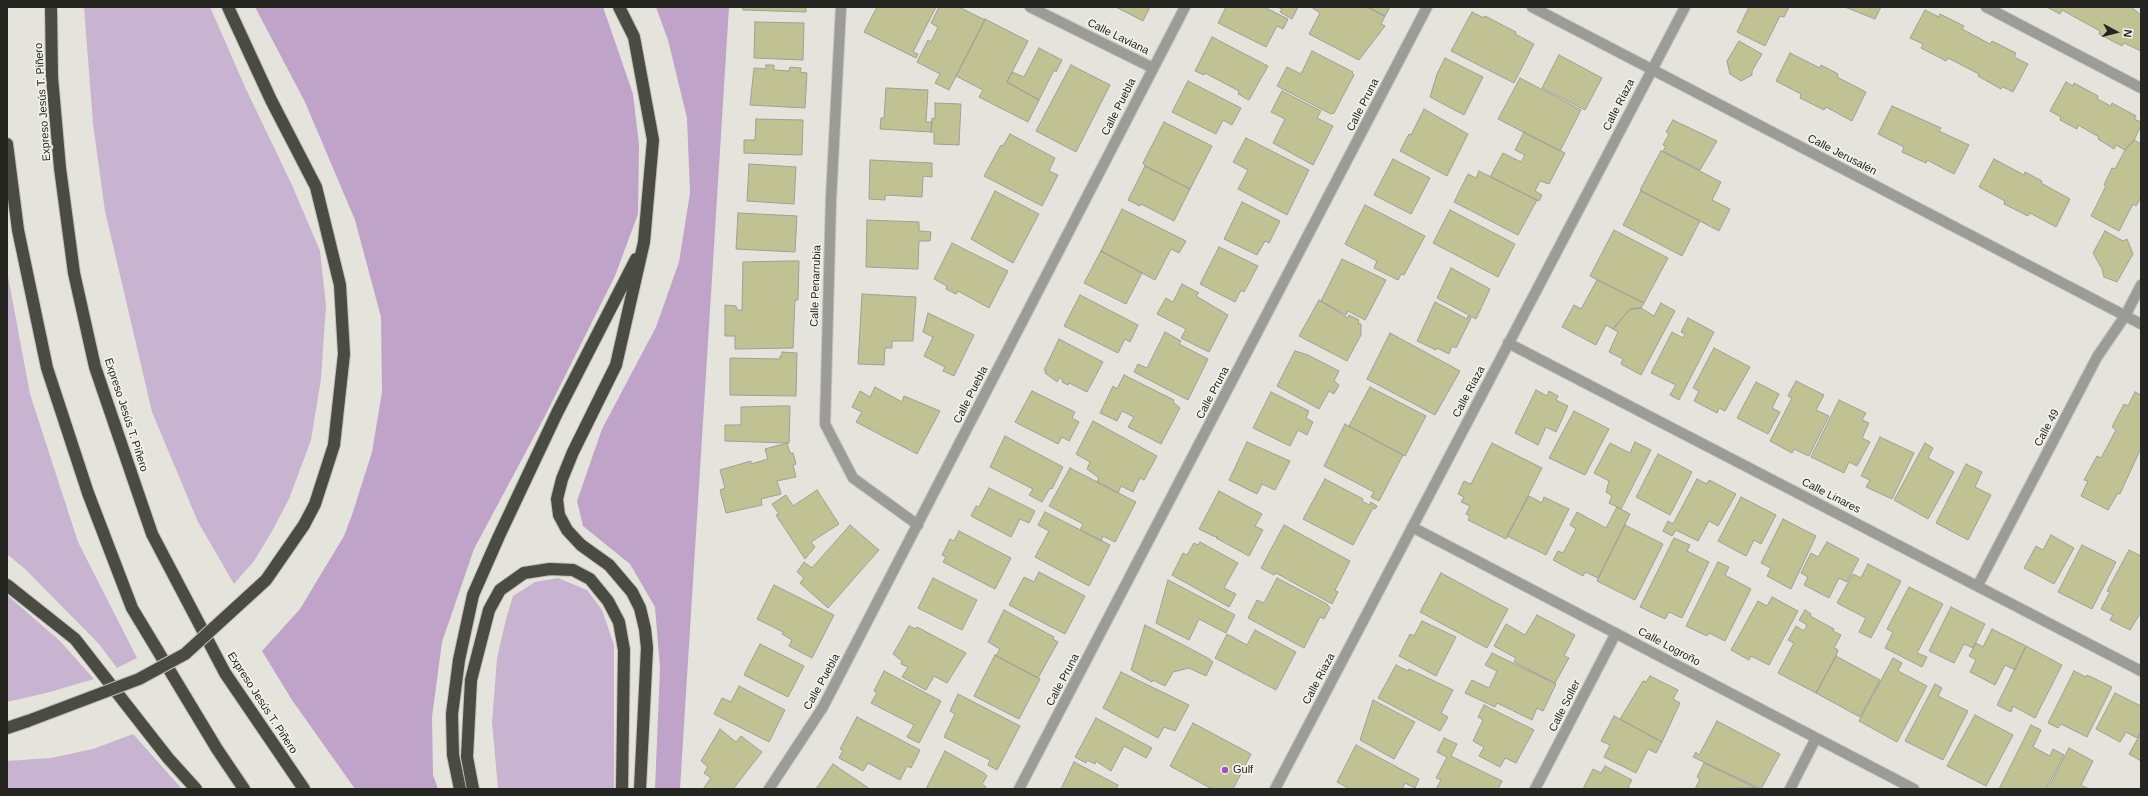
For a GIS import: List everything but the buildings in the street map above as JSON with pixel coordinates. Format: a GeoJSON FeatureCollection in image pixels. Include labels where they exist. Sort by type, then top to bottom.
{"type":"FeatureCollection","features":[{"type":"Feature","properties":{"kind":"highway","name":"Expreso Jesús T. Piñero"},"geometry":{"type":"LineString","coordinates":[[51,7],[52,77],[60,168],[74,273],[95,367],[152,534],[225,674],[304,789]]}},
{"type":"Feature","properties":{"kind":"highway"},"geometry":{"type":"LineString","coordinates":[[7,728],[28,722],[139,679],[185,654],[266,580],[304,525],[315,504],[334,445],[344,354],[340,285],[316,186],[271,100],[228,7]]}},
{"type":"Feature","properties":{"kind":"highway"},"geometry":{"type":"LineString","coordinates":[[619,7],[634,37],[653,140],[644,242],[616,365],[562,479],[557,499],[560,515],[567,530],[581,546],[609,565],[632,592],[640,608],[645,629],[647,648],[640,789]]}},
{"type":"Feature","properties":{"kind":"highway"},"geometry":{"type":"LineString","coordinates":[[7,144],[18,230],[47,368],[88,493],[132,608],[217,749],[244,789]]}},
{"type":"Feature","properties":{"kind":"highway"},"geometry":{"type":"LineString","coordinates":[[460,789],[453,755],[452,714],[459,660],[473,595],[557,413],[644,242]]}},
{"type":"Feature","properties":{"kind":"highway"},"geometry":{"type":"LineString","coordinates":[[473,789],[467,756],[471,680],[489,610],[500,590],[524,572],[550,569],[573,570],[590,580],[608,601],[619,622],[624,650],[622,789]]}},
{"type":"Feature","properties":{"kind":"highway"},"geometry":{"type":"LineString","coordinates":[[7,585],[75,639],[164,752],[196,789]]}},
{"type":"Feature","properties":{"kind":"highway"},"geometry":{"type":"LineString","coordinates":[[7,721],[28,722]]}},
{"type":"Feature","properties":{"kind":"street","name":"Calle Penarrubia"},"geometry":{"type":"LineString","coordinates":[[841,7],[831,199],[825,424],[853,478],[918,525]]}},
{"type":"Feature","properties":{"kind":"street","name":"Calle Laviana"},"geometry":{"type":"LineString","coordinates":[[1030,7],[1153,68]]}},
{"type":"Feature","properties":{"kind":"street","name":"Calle Puebla"},"geometry":{"type":"LineString","coordinates":[[769,789],[823,707],[1185,7]]}},
{"type":"Feature","properties":{"kind":"street","name":"Calle Pruna"},"geometry":{"type":"LineString","coordinates":[[1019,789],[1427,7]]}},
{"type":"Feature","properties":{"kind":"street","name":"Calle Jerusalén"},"geometry":{"type":"LineString","coordinates":[[1532,7],[1650,70],[2141,324]]}},
{"type":"Feature","properties":{"kind":"street","name":"Calle Riaza"},"geometry":{"type":"LineString","coordinates":[[1275,789],[1650,70],[1685,7]]}},
{"type":"Feature","properties":{"kind":"street"},"geometry":{"type":"LineString","coordinates":[[1986,7],[2141,88]]}},
{"type":"Feature","properties":{"kind":"street","name":"Calle 49"},"geometry":{"type":"LineString","coordinates":[[1978,585],[2097,357],[2125,316],[2141,285]]}},
{"type":"Feature","properties":{"kind":"street","name":"Calle Linares"},"geometry":{"type":"LineString","coordinates":[[1508,343],[1978,585],[2141,671]]}},
{"type":"Feature","properties":{"kind":"street","name":"Calle Logroño"},"geometry":{"type":"LineString","coordinates":[[1412,527],[1914,789]]}},
{"type":"Feature","properties":{"kind":"street","name":"Calle Soller"},"geometry":{"type":"LineString","coordinates":[[1536,789],[1616,633]]}},
{"type":"Feature","properties":{"kind":"street"},"geometry":{"type":"LineString","coordinates":[[1790,789],[1816,738]]}},
{"type":"Feature","properties":{"kind":"shaded area"},"geometry":{"type":"Polygon","coordinates":[[[84,7],[210,7],[245,87],[292,185],[320,251],[326,305],[321,379],[311,440],[289,499],[271,533],[254,561],[234,584],[198,522],[152,412],[105,211],[93,124],[84,7]]]}},
{"type":"Feature","properties":{"kind":"shaded area"},"geometry":{"type":"Polygon","coordinates":[[[255,7],[603,7],[633,94],[639,145],[638,214],[615,276],[544,418],[474,549],[442,642],[432,717],[433,775],[438,789],[355,789],[292,700],[262,651],[300,609],[344,536],[372,452],[382,392],[381,317],[355,220],[305,102],[255,7]]]}},
{"type":"Feature","properties":{"kind":"shaded area"},"geometry":{"type":"Polygon","coordinates":[[[656,7],[729,7],[680,789],[655,789],[660,668],[655,607],[630,564],[583,526],[577,501],[602,429],[656,327],[679,262],[690,193],[687,118],[668,40],[656,7]]]}},
{"type":"Feature","properties":{"kind":"shaded area"},"geometry":{"type":"Polygon","coordinates":[[[7,271],[30,394],[78,542],[137,658],[117,668],[99,644],[25,569],[7,554],[7,271]]]}},
{"type":"Feature","properties":{"kind":"shaded area"},"geometry":{"type":"Polygon","coordinates":[[[558,578],[587,590],[602,610],[614,645],[614,789],[498,789],[492,722],[497,658],[506,619],[513,596],[535,582],[558,578]]]}},
{"type":"Feature","properties":{"kind":"shaded area"},"geometry":{"type":"Polygon","coordinates":[[[7,595],[60,641],[94,679],[50,692],[7,702],[7,595]]]}},
{"type":"Feature","properties":{"kind":"shaded area"},"geometry":{"type":"Polygon","coordinates":[[[133,734],[182,789],[7,789],[7,761],[51,758],[93,749],[133,734]]]}},
{"type":"Feature","properties":{"kind":"place","name":"Gulf"},"geometry":{"type":"Point","coordinates":[1225,770]}}]}
